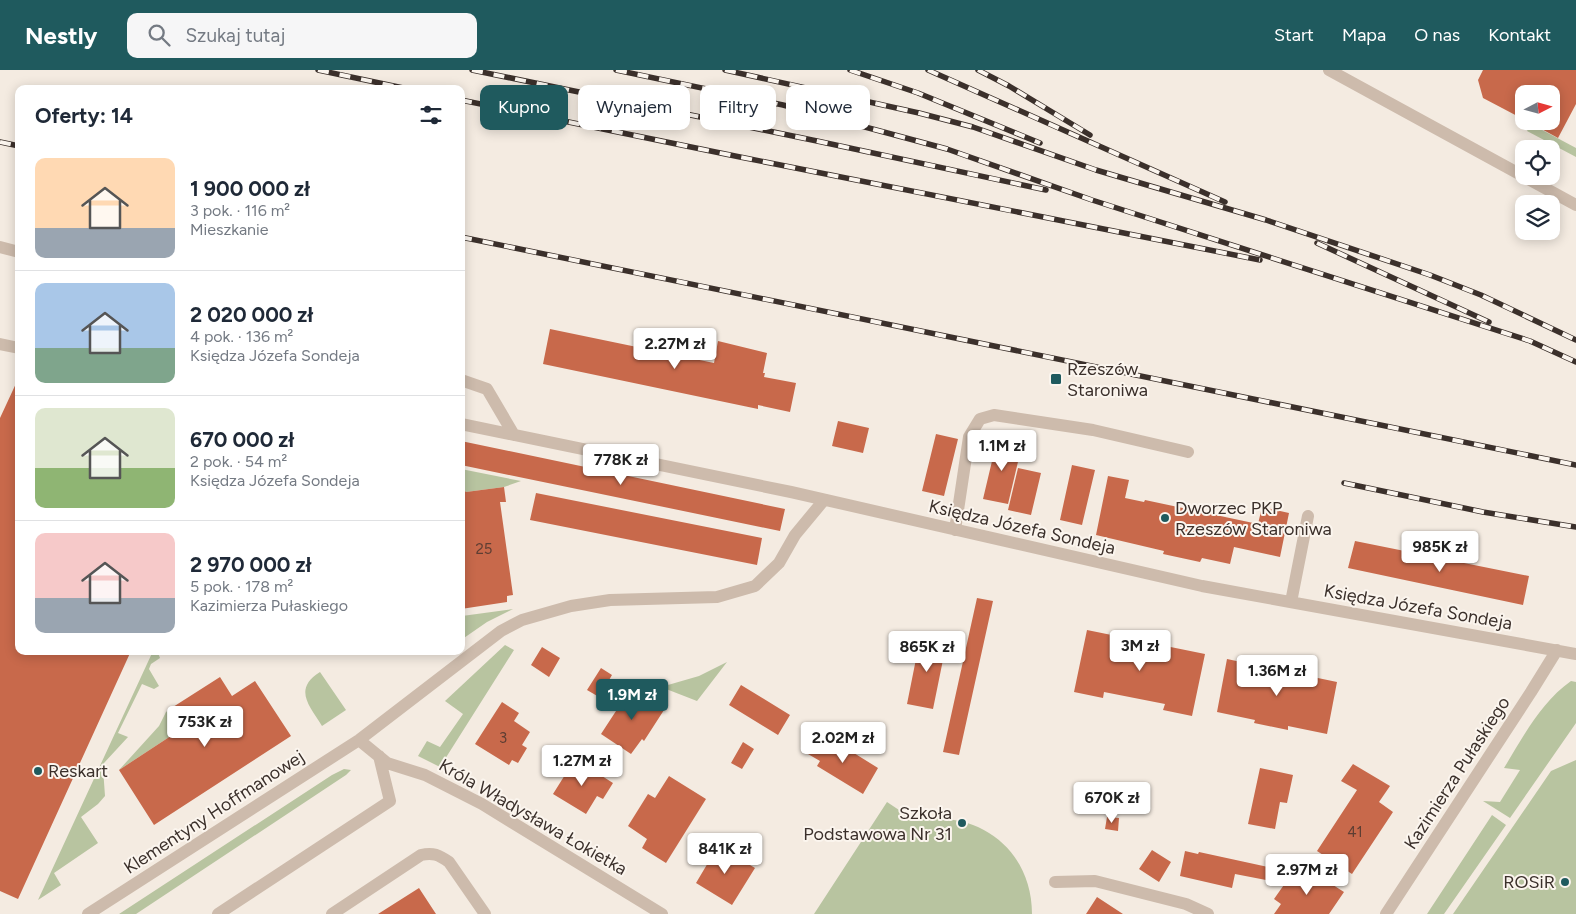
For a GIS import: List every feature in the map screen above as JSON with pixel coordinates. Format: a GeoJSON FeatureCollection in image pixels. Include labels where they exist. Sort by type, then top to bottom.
{"type":"FeatureCollection","features":[{"type":"Feature","properties":{"kind":"street"},"geometry":{"type":"LineString","coordinates":[[1329,70],[1576,205]]}},
{"type":"Feature","properties":{"kind":"street"},"geometry":{"type":"LineString","coordinates":[[0,248],[15,251]]}},
{"type":"Feature","properties":{"kind":"street"},"geometry":{"type":"LineString","coordinates":[[0,344],[15,347]]}},
{"type":"Feature","properties":{"kind":"street"},"geometry":{"type":"LineString","coordinates":[[465,381],[487,389],[514,435]]}},
{"type":"Feature","properties":{"kind":"street"},"geometry":{"type":"LineString","coordinates":[[955,530],[969,437],[980,419],[994,415],[1093,430],[1188,452]]}},
{"type":"Feature","properties":{"kind":"street","name":"Księdza Józefa Sondeja"},"geometry":{"type":"LineString","coordinates":[[465,425],[824,500],[1202,586],[1576,654]]}},
{"type":"Feature","properties":{"kind":"street","name":"Klementyny Hoffmanowej"},"geometry":{"type":"LineString","coordinates":[[88,914],[359,740],[501,631],[522,620],[571,606],[610,600],[717,597],[755,586],[779,563],[795,535],[824,500]]}},
{"type":"Feature","properties":{"kind":"street"},"geometry":{"type":"LineString","coordinates":[[1291,602],[1308,516]]}},
{"type":"Feature","properties":{"kind":"street","name":"Kazimierza Pułaskiego"},"geometry":{"type":"LineString","coordinates":[[1386,914],[1532,692],[1557,650]]}},
{"type":"Feature","properties":{"kind":"street","name":"Króla Władysława Łokietka"},"geometry":{"type":"LineString","coordinates":[[359,740],[387,762],[425,775],[482,804],[662,914]]}},
{"type":"Feature","properties":{"kind":"street"},"geometry":{"type":"LineString","coordinates":[[218,914],[390,801],[379,756]]}},
{"type":"Feature","properties":{"kind":"street"},"geometry":{"type":"LineString","coordinates":[[332,914],[421,855],[431,853],[440,856],[448,862],[485,914]]}},
{"type":"Feature","properties":{"kind":"street"},"geometry":{"type":"LineString","coordinates":[[1055,882],[1095,881],[1186,904],[1208,914]]}},
{"type":"Feature","properties":{"kind":"green space"},"geometry":{"type":"Polygon","coordinates":[[[1542,130],[1576,148],[1576,157],[1560,149],[1560,140],[1544,140],[1527,131],[1542,130]]]}},
{"type":"Feature","properties":{"kind":"green space"},"geometry":{"type":"Polygon","coordinates":[[[465,470],[521,481],[504,487],[466,492],[465,470]]]}},
{"type":"Feature","properties":{"kind":"green space"},"geometry":{"type":"Polygon","coordinates":[[[513,609],[487,622],[465,637],[465,616],[513,609]]]}},
{"type":"Feature","properties":{"kind":"green space"},"geometry":{"type":"Polygon","coordinates":[[[505,645],[514,650],[440,767],[418,756],[427,741],[440,747],[463,714],[445,701],[505,645]]]}},
{"type":"Feature","properties":{"kind":"green space"},"geometry":{"type":"Polygon","coordinates":[[[151,655],[159,655],[160,658],[151,664],[149,669],[159,686],[154,689],[142,684],[118,733],[128,737],[104,763],[105,796],[81,817],[98,843],[54,873],[61,885],[38,900],[151,655]]]}},
{"type":"Feature","properties":{"kind":"green space"},"geometry":{"type":"Polygon","coordinates":[[[727,662],[697,701],[661,687],[699,676],[727,662]]]}},
{"type":"Feature","properties":{"kind":"green space"},"geometry":{"type":"Polygon","coordinates":[[[320,672],[346,710],[322,726],[306,698],[305,691],[312,678],[320,672]]]}},
{"type":"Feature","properties":{"kind":"green space"},"geometry":{"type":"Polygon","coordinates":[[[1571,681],[1576,682],[1576,723],[1510,818],[1483,801],[1500,802],[1520,770],[1504,768],[1542,710],[1560,689],[1571,681]]]}},
{"type":"Feature","properties":{"kind":"green space"},"geometry":{"type":"Polygon","coordinates":[[[173,707],[186,726],[119,770],[159,726],[166,712],[173,707]]]}},
{"type":"Feature","properties":{"kind":"green space"},"geometry":{"type":"Polygon","coordinates":[[[1576,760],[1576,914],[1453,914],[1551,771],[1576,760]]]}},
{"type":"Feature","properties":{"kind":"green space"},"geometry":{"type":"Polygon","coordinates":[[[344,769],[351,770],[136,914],[119,914],[332,775],[344,769]]]}},
{"type":"Feature","properties":{"kind":"green space"},"geometry":{"type":"Polygon","coordinates":[[[887,802],[913,821],[936,819],[958,821],[978,827],[996,838],[1011,852],[1022,870],[1029,891],[1032,914],[814,914],[887,802]]]}},
{"type":"Feature","properties":{"kind":"green space"},"geometry":{"type":"Polygon","coordinates":[[[1492,815],[1506,825],[1444,914],[1427,914],[1492,815]]]}},
{"type":"Feature","properties":{"kind":"building"},"geometry":{"type":"Polygon","coordinates":[[[1483,70],[1576,70],[1576,104],[1558,138],[1543,130],[1560,130],[1560,85],[1515,85],[1515,115],[1483,98],[1478,80],[1483,70]]]}},
{"type":"Feature","properties":{"kind":"building"},"geometry":{"type":"Polygon","coordinates":[[[550,329],[714,363],[718,341],[767,353],[764,377],[796,383],[790,412],[758,405],[758,409],[543,364],[550,329]]]}},
{"type":"Feature","properties":{"kind":"building","name":"Reskart"},"geometry":{"type":"Polygon","coordinates":[[[15,386],[15,655],[129,655],[18,899],[0,891],[0,418],[15,386]]]}},
{"type":"Feature","properties":{"kind":"building"},"geometry":{"type":"Polygon","coordinates":[[[838,421],[869,428],[863,453],[832,446],[838,421]]]}},
{"type":"Feature","properties":{"kind":"building"},"geometry":{"type":"Polygon","coordinates":[[[936,434],[958,439],[944,496],[922,491],[936,434]]]}},
{"type":"Feature","properties":{"kind":"building"},"geometry":{"type":"Polygon","coordinates":[[[997,440],[1022,445],[1008,504],[983,499],[997,440]]]}},
{"type":"Feature","properties":{"kind":"building"},"geometry":{"type":"Polygon","coordinates":[[[465,442],[785,509],[780,531],[465,466],[465,442]]]}},
{"type":"Feature","properties":{"kind":"building"},"geometry":{"type":"Polygon","coordinates":[[[1072,465],[1095,470],[1082,525],[1060,520],[1072,465]]]}},
{"type":"Feature","properties":{"kind":"building"},"geometry":{"type":"Polygon","coordinates":[[[1018,468],[1041,473],[1031,515],[1008,510],[1018,468]]]}},
{"type":"Feature","properties":{"kind":"building","name":"Dworzec PKP Rzeszów Staroniwa"},"geometry":{"type":"Polygon","coordinates":[[[1108,476],[1129,480],[1125,498],[1144,502],[1145,500],[1258,524],[1262,507],[1289,513],[1280,557],[1234,547],[1230,564],[1202,558],[1200,562],[1163,554],[1164,551],[1096,535],[1108,476]]]}},
{"type":"Feature","properties":{"kind":"building"},"geometry":{"type":"Polygon","coordinates":[[[504,487],[506,502],[500,502],[513,595],[507,596],[507,602],[465,608],[466,492],[504,487]]]}},
{"type":"Feature","properties":{"kind":"building"},"geometry":{"type":"Polygon","coordinates":[[[536,493],[762,538],[757,565],[530,520],[536,493]]]}},
{"type":"Feature","properties":{"kind":"building"},"geometry":{"type":"Polygon","coordinates":[[[1355,541],[1529,576],[1523,605],[1348,568],[1355,541]]]}},
{"type":"Feature","properties":{"kind":"building"},"geometry":{"type":"Polygon","coordinates":[[[977,598],[993,601],[959,755],[943,752],[977,598]]]}},
{"type":"Feature","properties":{"kind":"building"},"geometry":{"type":"Polygon","coordinates":[[[1087,630],[1205,654],[1192,716],[1163,710],[1165,704],[1104,692],[1103,698],[1074,692],[1087,630]]]}},
{"type":"Feature","properties":{"kind":"building"},"geometry":{"type":"Polygon","coordinates":[[[934,634],[938,638],[939,643],[946,645],[933,709],[907,704],[920,639],[925,640],[928,635],[934,634]]]}},
{"type":"Feature","properties":{"kind":"building"},"geometry":{"type":"Polygon","coordinates":[[[542,647],[560,658],[549,677],[531,665],[542,647]]]}},
{"type":"Feature","properties":{"kind":"building"},"geometry":{"type":"Polygon","coordinates":[[[1227,659],[1337,682],[1327,734],[1288,726],[1288,730],[1254,723],[1255,720],[1217,712],[1227,659]]]}},
{"type":"Feature","properties":{"kind":"building"},"geometry":{"type":"Polygon","coordinates":[[[601,668],[612,675],[599,697],[587,690],[601,668]]]}},
{"type":"Feature","properties":{"kind":"building"},"geometry":{"type":"Polygon","coordinates":[[[220,677],[232,696],[255,681],[291,736],[154,825],[119,770],[186,726],[173,707],[220,677]]]}},
{"type":"Feature","properties":{"kind":"building"},"geometry":{"type":"Polygon","coordinates":[[[741,685],[790,715],[778,735],[729,705],[741,685]]]}},
{"type":"Feature","properties":{"kind":"building"},"geometry":{"type":"Polygon","coordinates":[[[631,688],[664,710],[644,741],[642,739],[631,754],[601,734],[631,688]]]}},
{"type":"Feature","properties":{"kind":"building"},"geometry":{"type":"Polygon","coordinates":[[[502,702],[519,713],[514,721],[530,732],[522,745],[527,748],[518,763],[512,760],[509,765],[475,744],[502,702]]]}},
{"type":"Feature","properties":{"kind":"building"},"geometry":{"type":"Polygon","coordinates":[[[820,735],[831,742],[833,740],[878,768],[863,794],[817,766],[820,761],[808,754],[820,735]]]}},
{"type":"Feature","properties":{"kind":"building"},"geometry":{"type":"Polygon","coordinates":[[[743,742],[754,749],[742,769],[731,763],[743,742]]]}},
{"type":"Feature","properties":{"kind":"building"},"geometry":{"type":"Polygon","coordinates":[[[575,759],[613,783],[603,799],[597,796],[586,814],[553,794],[575,759]]]}},
{"type":"Feature","properties":{"kind":"building"},"geometry":{"type":"Polygon","coordinates":[[[1353,764],[1390,786],[1379,802],[1393,812],[1352,874],[1317,851],[1357,790],[1341,781],[1353,764]]]}},
{"type":"Feature","properties":{"kind":"building"},"geometry":{"type":"Polygon","coordinates":[[[1260,768],[1293,775],[1287,803],[1280,802],[1275,829],[1248,824],[1260,768]]]}},
{"type":"Feature","properties":{"kind":"building"},"geometry":{"type":"Polygon","coordinates":[[[669,776],[706,799],[666,863],[642,848],[647,839],[628,826],[648,794],[655,798],[669,776]]]}},
{"type":"Feature","properties":{"kind":"building"},"geometry":{"type":"Polygon","coordinates":[[[1107,817],[1119,818],[1118,831],[1105,829],[1107,817]]]}},
{"type":"Feature","properties":{"kind":"building"},"geometry":{"type":"Polygon","coordinates":[[[718,846],[755,868],[732,905],[696,883],[718,846]]]}},
{"type":"Feature","properties":{"kind":"building"},"geometry":{"type":"Polygon","coordinates":[[[1152,850],[1171,862],[1159,882],[1139,869],[1152,850]]]}},
{"type":"Feature","properties":{"kind":"building"},"geometry":{"type":"Polygon","coordinates":[[[1185,851],[1198,854],[1199,852],[1268,867],[1266,880],[1235,874],[1232,888],[1180,876],[1185,851]]]}},
{"type":"Feature","properties":{"kind":"building"},"geometry":{"type":"Polygon","coordinates":[[[1293,872],[1322,878],[1344,892],[1329,914],[1274,914],[1281,904],[1274,899],[1293,872]]]}},
{"type":"Feature","properties":{"kind":"building"},"geometry":{"type":"Polygon","coordinates":[[[419,888],[436,914],[378,914],[419,888]]]}},
{"type":"Feature","properties":{"kind":"building"},"geometry":{"type":"Polygon","coordinates":[[[1097,897],[1123,914],[1086,914],[1097,897]]]}},
{"type":"Feature","properties":{"kind":"railway"},"geometry":{"type":"LineString","coordinates":[[318,70],[389,85]]}},
{"type":"Feature","properties":{"kind":"railway"},"geometry":{"type":"LineString","coordinates":[[472,70],[1046,190]]}},
{"type":"Feature","properties":{"kind":"railway"},"geometry":{"type":"LineString","coordinates":[[616,70],[783,105],[947,149],[1092,200],[1530,341],[1576,362]]}},
{"type":"Feature","properties":{"kind":"railway"},"geometry":{"type":"LineString","coordinates":[[725,70],[919,113],[973,127],[1096,170],[1266,220],[1430,275],[1481,295],[1576,340]]}},
{"type":"Feature","properties":{"kind":"railway"},"geometry":{"type":"LineString","coordinates":[[850,70],[918,93],[1040,143]]}},
{"type":"Feature","properties":{"kind":"railway"},"geometry":{"type":"LineString","coordinates":[[928,70],[1225,202]]}},
{"type":"Feature","properties":{"kind":"railway"},"geometry":{"type":"LineString","coordinates":[[978,70],[1009,86],[1090,135]]}},
{"type":"Feature","properties":{"kind":"railway"},"geometry":{"type":"LineString","coordinates":[[465,101],[1260,260]]}},
{"type":"Feature","properties":{"kind":"railway"},"geometry":{"type":"LineString","coordinates":[[0,142],[15,145]]}},
{"type":"Feature","properties":{"kind":"railway"},"geometry":{"type":"LineString","coordinates":[[465,238],[1576,465]]}},
{"type":"Feature","properties":{"kind":"railway"},"geometry":{"type":"LineString","coordinates":[[1317,243],[1489,322]]}},
{"type":"Feature","properties":{"kind":"railway"},"geometry":{"type":"LineString","coordinates":[[1344,483],[1483,512],[1576,527]]}},
{"type":"Feature","properties":{"kind":"place","name":"Rzeszów Staroniwa"},"geometry":{"type":"Point","coordinates":[1056,379]}},
{"type":"Feature","properties":{"kind":"place","name":"Dworzec PKP Rzeszów Staroniwa"},"geometry":{"type":"Point","coordinates":[1165,518]}},
{"type":"Feature","properties":{"kind":"place","name":"Reskart"},"geometry":{"type":"Point","coordinates":[38,771]}},
{"type":"Feature","properties":{"kind":"place","name":"Szkoła Podstawowa Nr 31"},"geometry":{"type":"Point","coordinates":[962,823]}},
{"type":"Feature","properties":{"kind":"place","name":"ROSiR"},"geometry":{"type":"Point","coordinates":[1565,882]}}]}
